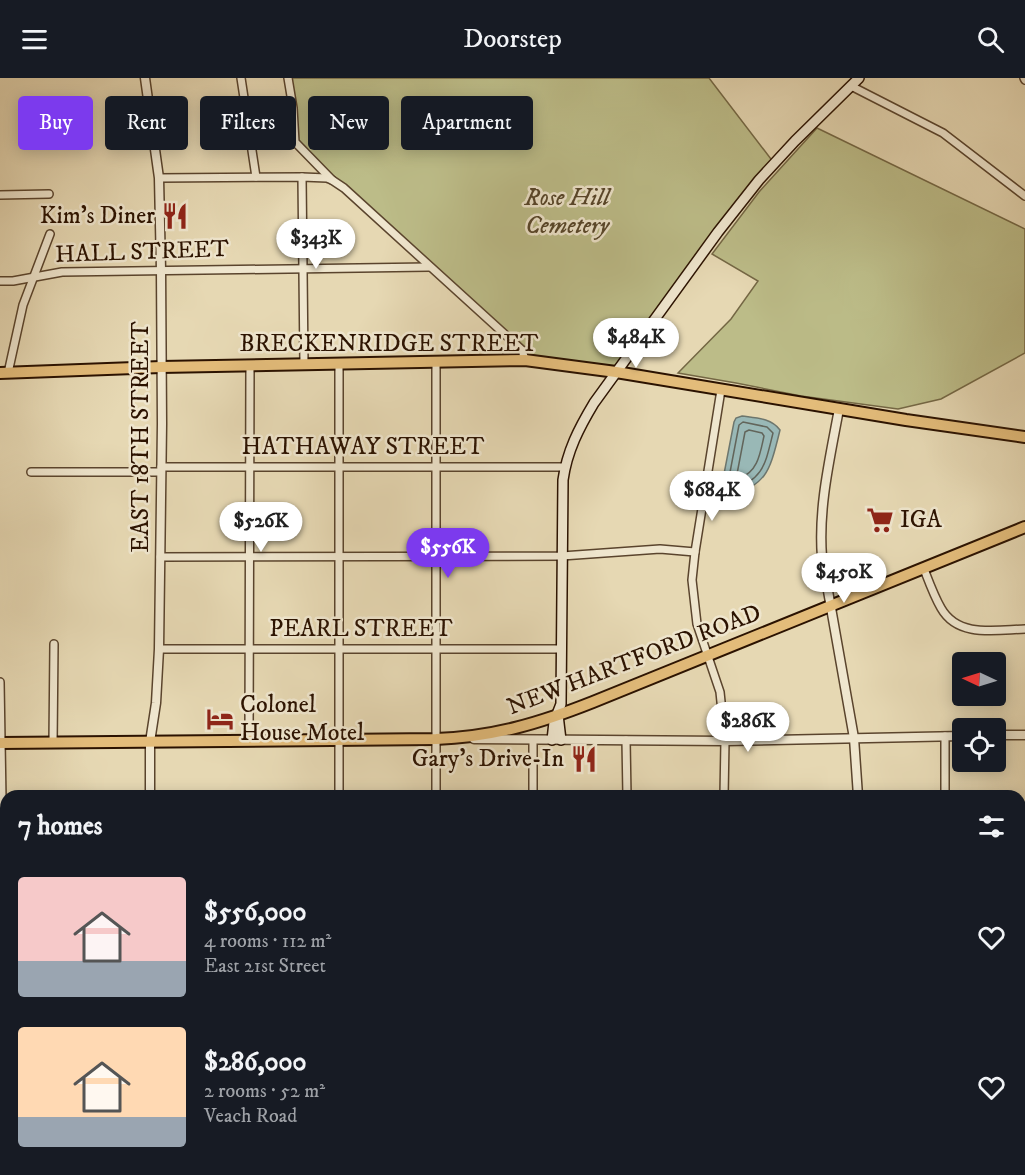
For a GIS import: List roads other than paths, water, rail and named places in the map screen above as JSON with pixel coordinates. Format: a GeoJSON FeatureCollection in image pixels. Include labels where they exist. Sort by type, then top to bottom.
{"type":"FeatureCollection","features":[{"type":"Feature","properties":{"kind":"main road"},"geometry":{"type":"LineString","coordinates":[[556,740],[561,704],[563,492],[565,467],[571,448],[586,417],[616,372],[718,232],[759,180],[859,78]]}},
{"type":"Feature","properties":{"kind":"main road","name":"BRECKENRIDGE STREET"},"geometry":{"type":"LineString","coordinates":[[4,373],[161,367],[525,360],[616,372],[1025,437]]}},
{"type":"Feature","properties":{"kind":"main road","name":"NEW HARTFORD ROAD"},"geometry":{"type":"LineString","coordinates":[[0,743],[436,739],[501,733],[558,716],[1025,527]]}},
{"type":"Feature","properties":{"kind":"street","name":"EAST 18TH STREET"},"geometry":{"type":"LineString","coordinates":[[145,78],[159,178],[161,270],[159,649],[156,704],[150,742],[150,790]]}},
{"type":"Feature","properties":{"kind":"street"},"geometry":{"type":"LineString","coordinates":[[241,78],[256,177]]}},
{"type":"Feature","properties":{"kind":"street"},"geometry":{"type":"LineString","coordinates":[[288,78],[295,142],[332,180],[345,188],[522,350],[525,360]]}},
{"type":"Feature","properties":{"kind":"street"},"geometry":{"type":"LineString","coordinates":[[850,86],[943,133],[1025,196]]}},
{"type":"Feature","properties":{"kind":"street"},"geometry":{"type":"LineString","coordinates":[[159,178],[302,177],[332,180]]}},
{"type":"Feature","properties":{"kind":"street"},"geometry":{"type":"LineString","coordinates":[[302,177],[304,364]]}},
{"type":"Feature","properties":{"kind":"street"},"geometry":{"type":"LineString","coordinates":[[0,195],[49,194]]}},
{"type":"Feature","properties":{"kind":"street"},"geometry":{"type":"LineString","coordinates":[[4,373],[22,304],[50,234]]}},
{"type":"Feature","properties":{"kind":"street","name":"HALL STREET"},"geometry":{"type":"LineString","coordinates":[[0,281],[14,281],[62,272],[429,267]]}},
{"type":"Feature","properties":{"kind":"street"},"geometry":{"type":"LineString","coordinates":[[436,361],[436,790]]}},
{"type":"Feature","properties":{"kind":"street"},"geometry":{"type":"LineString","coordinates":[[339,363],[339,790]]}},
{"type":"Feature","properties":{"kind":"street"},"geometry":{"type":"LineString","coordinates":[[249,741],[250,365]]}},
{"type":"Feature","properties":{"kind":"street"},"geometry":{"type":"LineString","coordinates":[[721,390],[694,552],[692,580],[697,624],[720,692],[725,741],[724,790]]}},
{"type":"Feature","properties":{"kind":"street"},"geometry":{"type":"LineString","coordinates":[[839,409],[820,523],[822,557],[854,738],[858,790]]}},
{"type":"Feature","properties":{"kind":"street","name":"HATHAWAY STREET"},"geometry":{"type":"LineString","coordinates":[[31,472],[339,467],[565,467]]}},
{"type":"Feature","properties":{"kind":"street"},"geometry":{"type":"LineString","coordinates":[[160,557],[562,556],[660,549],[694,552]]}},
{"type":"Feature","properties":{"kind":"street"},"geometry":{"type":"LineString","coordinates":[[924,569],[941,609],[955,624],[981,631],[1025,629]]}},
{"type":"Feature","properties":{"kind":"street"},"geometry":{"type":"LineString","coordinates":[[54,644],[54,743]]}},
{"type":"Feature","properties":{"kind":"street","name":"PEARL STREET"},"geometry":{"type":"LineString","coordinates":[[159,649],[562,649]]}},
{"type":"Feature","properties":{"kind":"street"},"geometry":{"type":"LineString","coordinates":[[0,681],[1,790]]}},
{"type":"Feature","properties":{"kind":"street"},"geometry":{"type":"LineString","coordinates":[[1006,735],[1025,735]]}},
{"type":"Feature","properties":{"kind":"street"},"geometry":{"type":"LineString","coordinates":[[945,736],[945,790]]}},
{"type":"Feature","properties":{"kind":"street"},"geometry":{"type":"LineString","coordinates":[[455,738],[725,741],[952,736]]}},
{"type":"Feature","properties":{"kind":"street"},"geometry":{"type":"LineString","coordinates":[[533,740],[533,790]]}},
{"type":"Feature","properties":{"kind":"street"},"geometry":{"type":"LineString","coordinates":[[626,740],[627,790]]}},
{"type":"Feature","properties":{"kind":"water"},"geometry":{"type":"Polygon","coordinates":[[[742,416],[763,419],[776,426],[780,430],[776,448],[767,471],[755,485],[718,505],[734,422],[736,418],[742,416]]]}},
{"type":"Feature","properties":{"kind":"place","name":"Kim's Diner"},"geometry":{"type":"Point","coordinates":[175,216]}},
{"type":"Feature","properties":{"kind":"place","name":"IGA"},"geometry":{"type":"Point","coordinates":[880,520]}},
{"type":"Feature","properties":{"kind":"place","name":"Colonel House Motel"},"geometry":{"type":"Point","coordinates":[220,719]}},
{"type":"Feature","properties":{"kind":"place","name":"Gary's Drive-In"},"geometry":{"type":"Point","coordinates":[584,759]}},
{"type":"Feature","properties":{"kind":"park label","name":"Rose Hill Cemetery"},"geometry":{"type":"Point","coordinates":[567,212]}}]}
